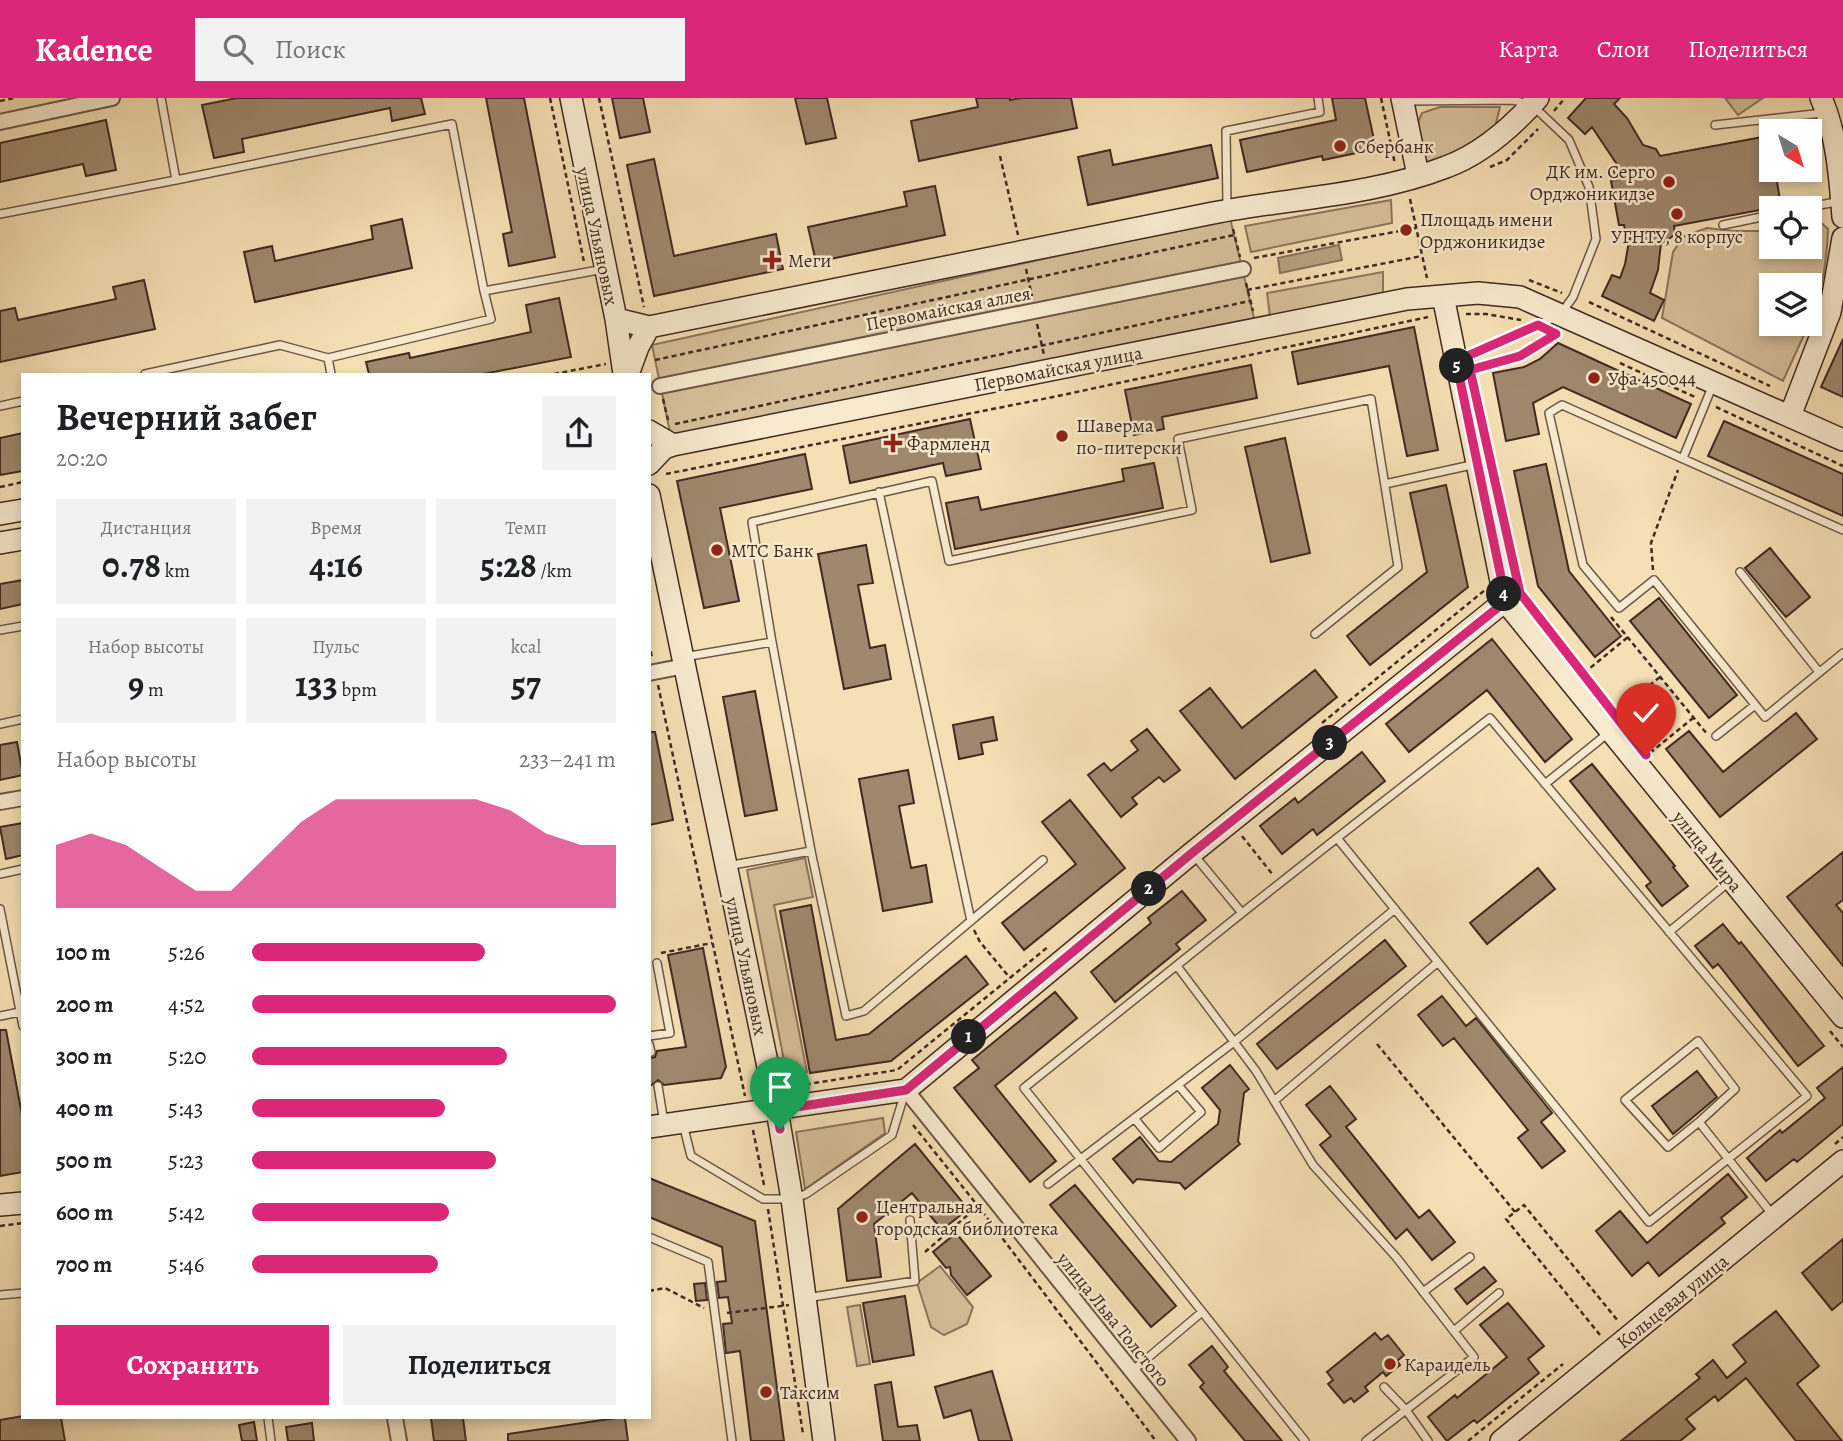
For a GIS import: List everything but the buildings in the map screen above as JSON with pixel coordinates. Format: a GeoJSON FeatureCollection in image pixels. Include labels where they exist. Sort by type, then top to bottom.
{"type":"FeatureCollection","features":[{"type":"Feature","properties":{"kind":"main road","name":"улица Ульяновых"},"geometry":{"type":"LineString","coordinates":[[570,98],[595,271],[616,318],[626,373]]}},
{"type":"Feature","properties":{"kind":"main road"},"geometry":{"type":"LineString","coordinates":[[1395,99],[1413,184]]}},
{"type":"Feature","properties":{"kind":"main road"},"geometry":{"type":"LineString","coordinates":[[616,318],[647,321],[1230,218],[1370,189],[1413,184],[1473,154],[1541,104]]}},
{"type":"Feature","properties":{"kind":"main road"},"geometry":{"type":"LineString","coordinates":[[1830,106],[1842,194]]}},
{"type":"Feature","properties":{"kind":"main road"},"geometry":{"type":"LineString","coordinates":[[1790,416],[1830,312],[1843,238]]}},
{"type":"Feature","properties":{"kind":"main road","name":"Первомайская улица"},"geometry":{"type":"LineString","coordinates":[[651,462],[664,448],[664,434],[1393,302],[1436,303],[1478,293],[1520,298],[1560,315],[1710,393],[1790,416],[1843,440]]}},
{"type":"Feature","properties":{"kind":"main road","name":"улица Мира"},"geometry":{"type":"LineString","coordinates":[[1436,303],[1463,366],[1477,464],[1506,601],[1612,723],[1732,880],[1843,1017]]}},
{"type":"Feature","properties":{"kind":"main road"},"geometry":{"type":"LineString","coordinates":[[626,373],[647,321]]}},
{"type":"Feature","properties":{"kind":"main road","name":"улица Ульяновых"},"geometry":{"type":"LineString","coordinates":[[651,508],[775,1100],[792,1199],[824,1441]]}},
{"type":"Feature","properties":{"kind":"main road"},"geometry":{"type":"LineString","coordinates":[[0,514],[21,510]]}},
{"type":"Feature","properties":{"kind":"main road"},"geometry":{"type":"LineString","coordinates":[[0,543],[21,538]]}},
{"type":"Feature","properties":{"kind":"main road"},"geometry":{"type":"LineString","coordinates":[[666,1125],[749,1114],[775,1100],[903,1099],[1192,853],[1506,601]]}},
{"type":"Feature","properties":{"kind":"main road","name":"Кольцевая улица"},"geometry":{"type":"LineString","coordinates":[[1502,1441],[1843,1161]]}},
{"type":"Feature","properties":{"kind":"main road"},"geometry":{"type":"LineString","coordinates":[[0,1205],[21,1203]]}},
{"type":"Feature","properties":{"kind":"street"},"geometry":{"type":"LineString","coordinates":[[0,122],[112,98]]}},
{"type":"Feature","properties":{"kind":"street","name":"Первомайская аллея"},"geometry":{"type":"LineString","coordinates":[[660,386],[1241,265]]}},
{"type":"Feature","properties":{"kind":"street"},"geometry":{"type":"LineString","coordinates":[[652,673],[684,662]]}},
{"type":"Feature","properties":{"kind":"street"},"geometry":{"type":"LineString","coordinates":[[0,802],[21,798]]}},
{"type":"Feature","properties":{"kind":"street","name":"улица Льва Толстого"},"geometry":{"type":"LineString","coordinates":[[903,1099],[1188,1441]]}},
{"type":"Feature","properties":{"kind":"street"},"geometry":{"type":"LineString","coordinates":[[395,1419],[399,1441]]}},
{"type":"Feature","properties":{"kind":"lane"},"geometry":{"type":"LineString","coordinates":[[161,98],[176,180]]}},
{"type":"Feature","properties":{"kind":"lane"},"geometry":{"type":"LineString","coordinates":[[1230,218],[1226,131],[1320,111],[1318,98]]}},
{"type":"Feature","properties":{"kind":"lane"},"geometry":{"type":"LineString","coordinates":[[1395,99],[1513,100],[1541,104],[1569,140],[1588,187],[1595,239],[1573,297],[1560,315],[1463,366]]}},
{"type":"Feature","properties":{"kind":"lane"},"geometry":{"type":"LineString","coordinates":[[1715,125],[1830,106]]}},
{"type":"Feature","properties":{"kind":"lane"},"geometry":{"type":"LineString","coordinates":[[0,214],[452,124],[491,319],[328,358],[279,345],[150,373]]}},
{"type":"Feature","properties":{"kind":"lane"},"geometry":{"type":"LineString","coordinates":[[1822,201],[1842,194]]}},
{"type":"Feature","properties":{"kind":"lane"},"geometry":{"type":"LineString","coordinates":[[1723,225],[1759,218]]}},
{"type":"Feature","properties":{"kind":"lane"},"geometry":{"type":"LineString","coordinates":[[484,291],[595,271]]}},
{"type":"Feature","properties":{"kind":"lane"},"geometry":{"type":"LineString","coordinates":[[328,358],[331,373]]}},
{"type":"Feature","properties":{"kind":"lane"},"geometry":{"type":"LineString","coordinates":[[1683,458],[1710,393]]}},
{"type":"Feature","properties":{"kind":"lane"},"geometry":{"type":"LineString","coordinates":[[1044,860],[864,1011],[846,1016],[811,851],[752,522],[932,481],[949,561],[1192,510],[1178,439],[1371,399],[1398,567],[1315,634]]}},
{"type":"Feature","properties":{"kind":"lane"},"geometry":{"type":"LineString","coordinates":[[0,406],[21,401]]}},
{"type":"Feature","properties":{"kind":"lane"},"geometry":{"type":"LineString","coordinates":[[1843,530],[1562,405],[1549,413],[1583,565],[1619,608],[1654,580],[1765,717],[1843,653]]}},
{"type":"Feature","properties":{"kind":"lane"},"geometry":{"type":"LineString","coordinates":[[1385,484],[1477,464]]}},
{"type":"Feature","properties":{"kind":"lane"},"geometry":{"type":"LineString","coordinates":[[879,492],[971,921]]}},
{"type":"Feature","properties":{"kind":"lane"},"geometry":{"type":"LineString","coordinates":[[1740,572],[1819,672]]}},
{"type":"Feature","properties":{"kind":"lane"},"geometry":{"type":"LineString","coordinates":[[0,630],[21,626]]}},
{"type":"Feature","properties":{"kind":"lane"},"geometry":{"type":"LineString","coordinates":[[684,662],[772,642]]}},
{"type":"Feature","properties":{"kind":"lane"},"geometry":{"type":"LineString","coordinates":[[1716,736],[1755,705]]}},
{"type":"Feature","properties":{"kind":"lane"},"geometry":{"type":"LineString","coordinates":[[1305,1441],[1024,1088],[1280,883],[1337,838],[1490,718],[1807,1096],[1649,1222],[1337,838]]}},
{"type":"Feature","properties":{"kind":"lane"},"geometry":{"type":"LineString","coordinates":[[0,724],[21,719]]}},
{"type":"Feature","properties":{"kind":"lane"},"geometry":{"type":"LineString","coordinates":[[1545,784],[1612,723]]}},
{"type":"Feature","properties":{"kind":"lane"},"geometry":{"type":"LineString","coordinates":[[726,866],[811,851]]}},
{"type":"Feature","properties":{"kind":"lane"},"geometry":{"type":"LineString","coordinates":[[1192,853],[1242,914]]}},
{"type":"Feature","properties":{"kind":"lane"},"geometry":{"type":"LineString","coordinates":[[0,874],[21,869]]}},
{"type":"Feature","properties":{"kind":"lane"},"geometry":{"type":"LineString","coordinates":[[1669,932],[1732,880]]}},
{"type":"Feature","properties":{"kind":"lane"},"geometry":{"type":"LineString","coordinates":[[0,909],[21,1017]]}},
{"type":"Feature","properties":{"kind":"lane"},"geometry":{"type":"LineString","coordinates":[[1048,1184],[1234,1042],[1395,909]]}},
{"type":"Feature","properties":{"kind":"lane"},"geometry":{"type":"LineString","coordinates":[[1274,1101],[1438,962]]}},
{"type":"Feature","properties":{"kind":"lane"},"geometry":{"type":"LineString","coordinates":[[651,1036],[670,1032],[657,963]]}},
{"type":"Feature","properties":{"kind":"lane"},"geometry":{"type":"LineString","coordinates":[[1177,966],[1256,1071],[1313,1164],[1396,1256],[1474,1357],[1366,1441]]}},
{"type":"Feature","properties":{"kind":"lane"},"geometry":{"type":"LineString","coordinates":[[0,1016],[20,1012]]}},
{"type":"Feature","properties":{"kind":"lane"},"geometry":{"type":"LineString","coordinates":[[1698,1041],[1735,1089],[1699,1122],[1668,1147],[1625,1100],[1698,1041]]}},
{"type":"Feature","properties":{"kind":"lane"},"geometry":{"type":"LineString","coordinates":[[1134,1118],[1159,1147],[1202,1112],[1178,1085]]}},
{"type":"Feature","properties":{"kind":"lane"},"geometry":{"type":"LineString","coordinates":[[658,1086],[666,1125],[691,1156],[766,1199],[792,1199],[806,1194],[892,1135],[903,1099]]}},
{"type":"Feature","properties":{"kind":"lane"},"geometry":{"type":"LineString","coordinates":[[1699,1122],[1775,1217]]}},
{"type":"Feature","properties":{"kind":"lane"},"geometry":{"type":"LineString","coordinates":[[805,1300],[915,1281],[910,1220]]}},
{"type":"Feature","properties":{"kind":"lane"},"geometry":{"type":"LineString","coordinates":[[651,1238],[708,1262],[732,1441]]}},
{"type":"Feature","properties":{"kind":"lane"},"geometry":{"type":"LineString","coordinates":[[1423,1292],[1471,1256]]}},
{"type":"Feature","properties":{"kind":"lane"},"geometry":{"type":"LineString","coordinates":[[0,1295],[21,1293]]}},
{"type":"Feature","properties":{"kind":"lane"},"geometry":{"type":"LineString","coordinates":[[1454,1331],[1499,1293]]}},
{"type":"Feature","properties":{"kind":"lane"},"geometry":{"type":"LineString","coordinates":[[1131,1372],[1202,1312]]}},
{"type":"Feature","properties":{"kind":"lane"},"geometry":{"type":"LineString","coordinates":[[1384,1387],[1406,1410],[1428,1441]]}},
{"type":"Feature","properties":{"kind":"lane"},"geometry":{"type":"LineString","coordinates":[[268,1419],[271,1441]]}},
{"type":"Feature","properties":{"kind":"path"},"geometry":{"type":"LineString","coordinates":[[0,101],[14,98]]}},
{"type":"Feature","properties":{"kind":"path"},"geometry":{"type":"LineString","coordinates":[[550,98],[595,271]]}},
{"type":"Feature","properties":{"kind":"path"},"geometry":{"type":"LineString","coordinates":[[599,98],[647,321]]}},
{"type":"Feature","properties":{"kind":"path"},"geometry":{"type":"LineString","coordinates":[[1541,104],[1565,98]]}},
{"type":"Feature","properties":{"kind":"path"},"geometry":{"type":"LineString","coordinates":[[1395,99],[1395,164]]}},
{"type":"Feature","properties":{"kind":"path"},"geometry":{"type":"LineString","coordinates":[[1000,156],[1019,239]]}},
{"type":"Feature","properties":{"kind":"path"},"geometry":{"type":"LineString","coordinates":[[678,471],[1261,352],[1436,303],[1416,228],[1413,184]]}},
{"type":"Feature","properties":{"kind":"path"},"geometry":{"type":"LineString","coordinates":[[1230,218],[1241,265]]}},
{"type":"Feature","properties":{"kind":"path"},"geometry":{"type":"LineString","coordinates":[[1254,258],[1416,228]]}},
{"type":"Feature","properties":{"kind":"path"},"geometry":{"type":"LineString","coordinates":[[655,360],[1234,235]]}},
{"type":"Feature","properties":{"kind":"path"},"geometry":{"type":"LineString","coordinates":[[664,434],[1250,301],[1247,290],[1422,256]]}},
{"type":"Feature","properties":{"kind":"path"},"geometry":{"type":"LineString","coordinates":[[1589,302],[1775,388]]}},
{"type":"Feature","properties":{"kind":"path"},"geometry":{"type":"LineString","coordinates":[[1461,314],[1515,317],[1556,334],[1520,356],[1463,366]]}},
{"type":"Feature","properties":{"kind":"path"},"geometry":{"type":"LineString","coordinates":[[1259,344],[1261,352]]}},
{"type":"Feature","properties":{"kind":"path"},"geometry":{"type":"LineString","coordinates":[[1619,362],[1710,393],[1843,466]]}},
{"type":"Feature","properties":{"kind":"path"},"geometry":{"type":"LineString","coordinates":[[1654,580],[1651,543],[1683,458]]}},
{"type":"Feature","properties":{"kind":"path"},"geometry":{"type":"LineString","coordinates":[[0,487],[21,482]]}},
{"type":"Feature","properties":{"kind":"path"},"geometry":{"type":"LineString","coordinates":[[1318,726],[1488,588]]}},
{"type":"Feature","properties":{"kind":"path"},"geometry":{"type":"LineString","coordinates":[[1619,608],[1610,615],[1711,740],[1716,736]]}},
{"type":"Feature","properties":{"kind":"path"},"geometry":{"type":"LineString","coordinates":[[1582,675],[1628,638]]}},
{"type":"Feature","properties":{"kind":"path"},"geometry":{"type":"LineString","coordinates":[[652,673],[766,1199],[804,1441]]}},
{"type":"Feature","properties":{"kind":"path"},"geometry":{"type":"LineString","coordinates":[[1612,723],[1660,677]]}},
{"type":"Feature","properties":{"kind":"path"},"geometry":{"type":"LineString","coordinates":[[1646,755],[1693,718]]}},
{"type":"Feature","properties":{"kind":"path"},"geometry":{"type":"LineString","coordinates":[[1240,834],[1280,883]]}},
{"type":"Feature","properties":{"kind":"path"},"geometry":{"type":"LineString","coordinates":[[971,921],[981,942],[1010,978]]}},
{"type":"Feature","properties":{"kind":"path"},"geometry":{"type":"LineString","coordinates":[[657,963],[655,954],[712,943]]}},
{"type":"Feature","properties":{"kind":"path"},"geometry":{"type":"LineString","coordinates":[[775,1100],[897,1070],[1053,943]]}},
{"type":"Feature","properties":{"kind":"path"},"geometry":{"type":"LineString","coordinates":[[1377,1044],[1515,1212]]}},
{"type":"Feature","properties":{"kind":"path"},"geometry":{"type":"LineString","coordinates":[[903,1099],[978,1206],[1156,1441]]}},
{"type":"Feature","properties":{"kind":"path"},"geometry":{"type":"LineString","coordinates":[[1601,1335],[1507,1219],[1515,1212],[1524,1205],[1618,1321]]}},
{"type":"Feature","properties":{"kind":"path"},"geometry":{"type":"LineString","coordinates":[[914,1262],[978,1206]]}},
{"type":"Feature","properties":{"kind":"path"},"geometry":{"type":"LineString","coordinates":[[0,1226],[21,1223]]}},
{"type":"Feature","properties":{"kind":"path"},"geometry":{"type":"LineString","coordinates":[[651,1291],[665,1288],[715,1314],[783,1306],[805,1300]]}},
{"type":"Feature","properties":{"kind":"shaded area"},"geometry":{"type":"Polygon","coordinates":[[[1725,98],[1763,98],[1738,115],[1725,98]]]}},
{"type":"Feature","properties":{"kind":"shaded area"},"geometry":{"type":"Polygon","coordinates":[[[1440,107],[1500,107],[1495,127],[1462,150],[1426,167],[1418,140],[1419,120],[1422,113],[1440,107]]]}},
{"type":"Feature","properties":{"kind":"shaded area"},"geometry":{"type":"Polygon","coordinates":[[[1391,200],[1392,223],[1251,252],[1245,226],[1391,200]]]}},
{"type":"Feature","properties":{"kind":"shaded area"},"geometry":{"type":"Polygon","coordinates":[[[1230,218],[1255,322],[671,437],[652,345],[1230,218]]]}},
{"type":"Feature","properties":{"kind":"shaded area"},"geometry":{"type":"Polygon","coordinates":[[[1822,224],[1828,229],[1822,282],[1822,273],[1759,273],[1759,336],[1804,336],[1783,381],[1662,318],[1673,252],[1684,236],[1707,228],[1759,231],[1759,259],[1822,259],[1822,224]]]}},
{"type":"Feature","properties":{"kind":"shaded area"},"geometry":{"type":"Polygon","coordinates":[[[1339,245],[1342,260],[1280,273],[1278,258],[1339,245]]]}},
{"type":"Feature","properties":{"kind":"shaded area"},"geometry":{"type":"Polygon","coordinates":[[[1383,272],[1383,293],[1270,316],[1267,293],[1383,272]]]}},
{"type":"Feature","properties":{"kind":"shaded area"},"geometry":{"type":"Polygon","coordinates":[[[805,858],[813,897],[774,905],[807,1072],[787,1076],[747,870],[805,858]]]}},
{"type":"Feature","properties":{"kind":"shaded area"},"geometry":{"type":"Polygon","coordinates":[[[883,1118],[885,1133],[805,1189],[796,1132],[883,1118]]]}},
{"type":"Feature","properties":{"kind":"shaded area"},"geometry":{"type":"Polygon","coordinates":[[[940,1266],[973,1307],[967,1324],[944,1335],[931,1327],[917,1283],[940,1266]]]}},
{"type":"Feature","properties":{"kind":"shaded area"},"geometry":{"type":"Polygon","coordinates":[[[860,1305],[870,1364],[857,1366],[847,1307],[860,1305]]]}},
{"type":"Feature","properties":{"kind":"place","name":"Сбербанк"},"geometry":{"type":"Point","coordinates":[1340,146]}},
{"type":"Feature","properties":{"kind":"place","name":"ДК им. Серго Орджоникидзе"},"geometry":{"type":"Point","coordinates":[1669,182]}},
{"type":"Feature","properties":{"kind":"place","name":"УГНТУ, 8 корпус"},"geometry":{"type":"Point","coordinates":[1677,214]}},
{"type":"Feature","properties":{"kind":"place","name":"Площадь имени Орджоникидзе"},"geometry":{"type":"Point","coordinates":[1406,230]}},
{"type":"Feature","properties":{"kind":"place","name":"Меги"},"geometry":{"type":"Point","coordinates":[772,260]}},
{"type":"Feature","properties":{"kind":"place","name":"Уфа 450044"},"geometry":{"type":"Point","coordinates":[1594,378]}},
{"type":"Feature","properties":{"kind":"place","name":"Шаверма по-питерски"},"geometry":{"type":"Point","coordinates":[1062,436]}},
{"type":"Feature","properties":{"kind":"place","name":"Фармленд"},"geometry":{"type":"Point","coordinates":[893,443]}},
{"type":"Feature","properties":{"kind":"place","name":"МТС Банк"},"geometry":{"type":"Point","coordinates":[717,550]}},
{"type":"Feature","properties":{"kind":"place","name":"Центральная городская библиотека"},"geometry":{"type":"Point","coordinates":[862,1217]}},
{"type":"Feature","properties":{"kind":"place","name":"Караидель"},"geometry":{"type":"Point","coordinates":[1390,1364]}},
{"type":"Feature","properties":{"kind":"place","name":"Таксим"},"geometry":{"type":"Point","coordinates":[766,1392]}},
{"type":"Feature","properties":{"kind":"route"},"geometry":{"type":"LineString","coordinates":[[780,1129],[777,1110],[906,1090],[1192,853],[1506,601],[1456,361],[1538,325],[1556,334],[1520,356],[1470,370],[1520,593],[1646,755]]}}]}
